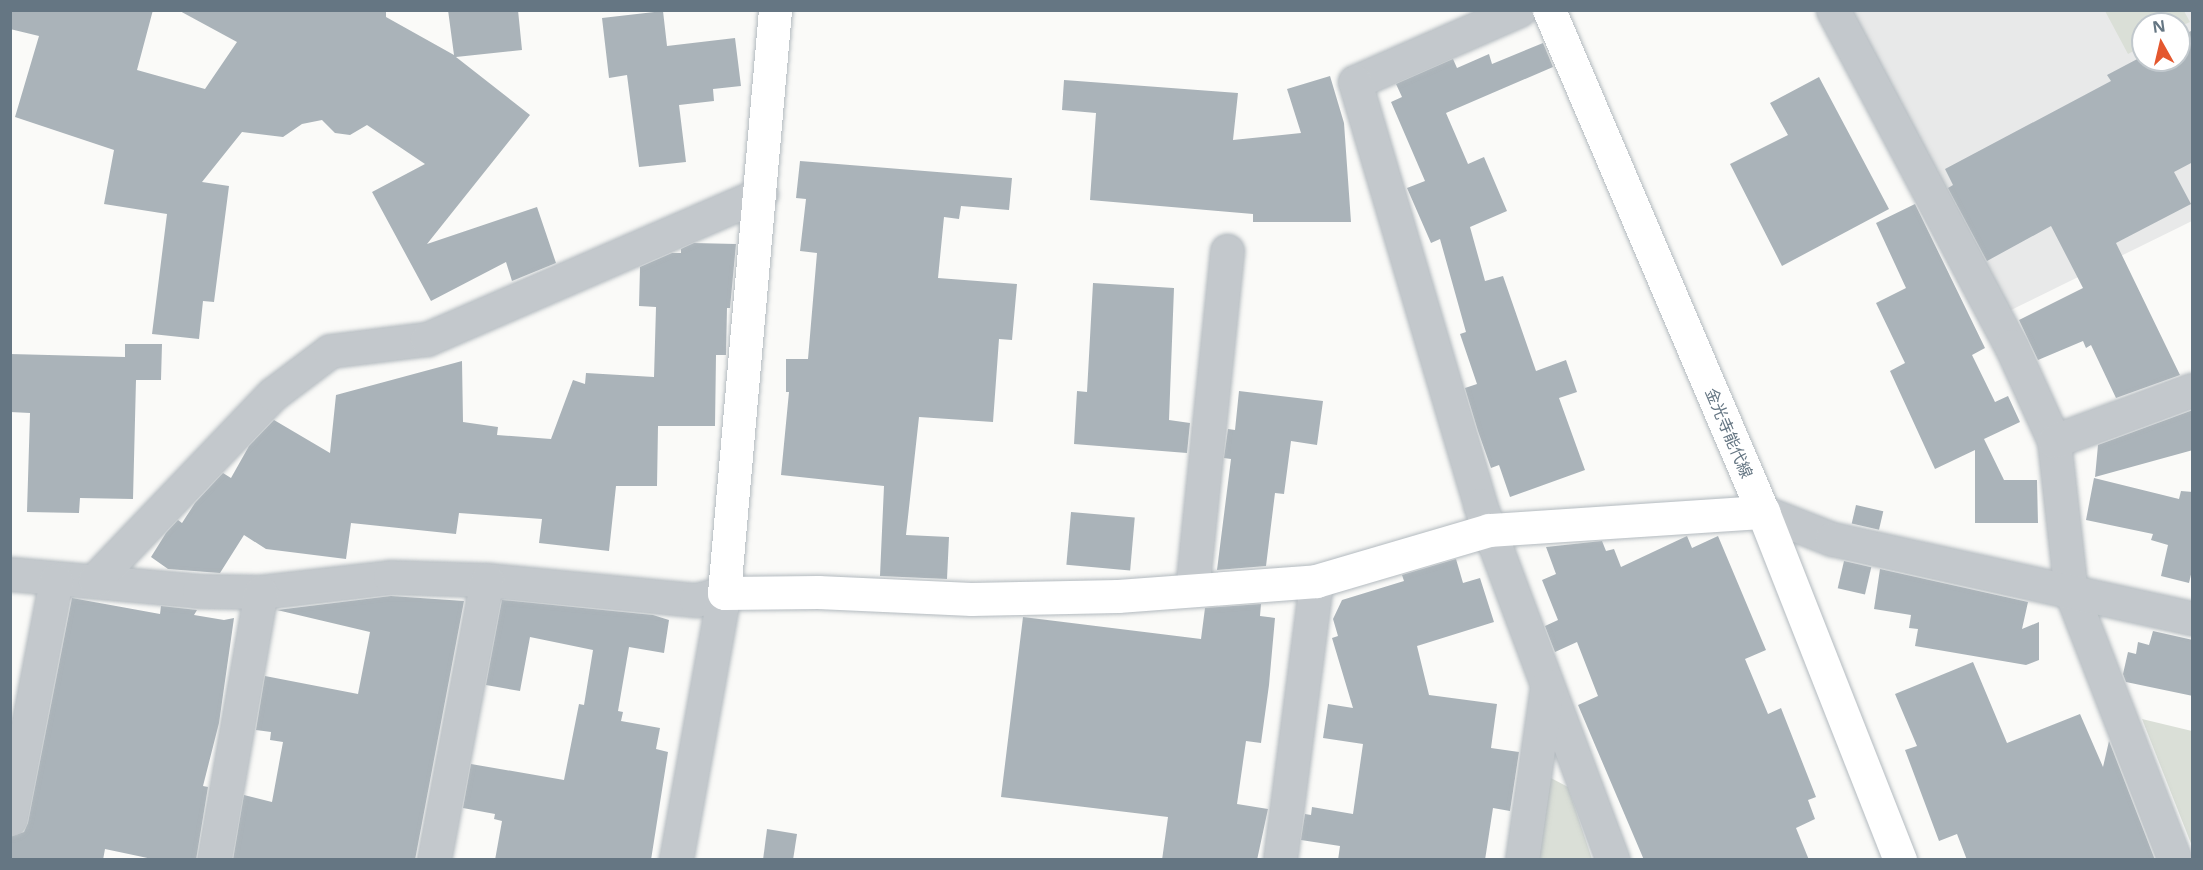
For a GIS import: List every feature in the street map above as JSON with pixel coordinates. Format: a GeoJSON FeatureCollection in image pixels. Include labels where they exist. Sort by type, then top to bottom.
{"type":"FeatureCollection","features":[{"type":"Feature","properties":{"kind":"street"},"geometry":{"type":"LineString","coordinates":[[676,860],[724,594],[776,10]]}},
{"type":"Feature","properties":{"kind":"street"},"geometry":{"type":"LineString","coordinates":[[1519,10],[1355,82],[1489,530],[1613,860]]}},
{"type":"Feature","properties":{"kind":"street","name":"金光寺能代線"},"geometry":{"type":"LineString","coordinates":[[1549,10],[1763,512],[1900,860]]}},
{"type":"Feature","properties":{"kind":"street"},"geometry":{"type":"LineString","coordinates":[[1833,10],[2012,346],[2054,441],[2071,592],[2175,860]]}},
{"type":"Feature","properties":{"kind":"street"},"geometry":{"type":"LineString","coordinates":[[95,580],[273,394],[330,351],[427,339],[761,194]]}},
{"type":"Feature","properties":{"kind":"street"},"geometry":{"type":"LineString","coordinates":[[1192,590],[1227,251]]}},
{"type":"Feature","properties":{"kind":"street"},"geometry":{"type":"LineString","coordinates":[[2054,441],[2193,390]]}},
{"type":"Feature","properties":{"kind":"street"},"geometry":{"type":"LineString","coordinates":[[10,574],[199,591],[261,592],[390,577],[487,580],[696,600],[724,594],[818,592],[971,599],[1192,590],[1316,581],[1489,530],[1763,512],[1832,539],[2193,618]]}},
{"type":"Feature","properties":{"kind":"street"},"geometry":{"type":"LineString","coordinates":[[10,819],[57,580]]}},
{"type":"Feature","properties":{"kind":"street"},"geometry":{"type":"LineString","coordinates":[[434,860],[487,580]]}},
{"type":"Feature","properties":{"kind":"street"},"geometry":{"type":"LineString","coordinates":[[1280,860],[1316,581]]}},
{"type":"Feature","properties":{"kind":"street"},"geometry":{"type":"LineString","coordinates":[[214,860],[261,592]]}},
{"type":"Feature","properties":{"kind":"street"},"geometry":{"type":"LineString","coordinates":[[1522,860],[1547,681]]}},
{"type":"Feature","properties":{"kind":"shaded area"},"geometry":{"type":"Polygon","coordinates":[[[1852,11],[2192,11],[2192,221],[2009,311],[1852,11]]]}},
{"type":"Feature","properties":{"kind":"shaded area"},"geometry":{"type":"Polygon","coordinates":[[[2105,11],[2184,11],[2131,12],[2131,52],[2128,54],[2105,11]]]}},
{"type":"Feature","properties":{"kind":"shaded area"},"geometry":{"type":"Polygon","coordinates":[[[2142,719],[2192,731],[2192,846],[2142,719]]]}},
{"type":"Feature","properties":{"kind":"shaded area"},"geometry":{"type":"Polygon","coordinates":[[[1549,777],[1568,787],[1592,859],[1539,860],[1549,777]]]}},
{"type":"Feature","properties":{"kind":"building"},"geometry":{"type":"Polygon","coordinates":[[[10,10],[153,10],[137,70],[205,89],[237,42],[178,10],[386,10],[386,17],[454,55],[448,10],[518,10],[522,50],[456,57],[530,115],[427,244],[537,207],[556,263],[512,281],[506,262],[431,301],[372,192],[425,164],[367,125],[350,135],[335,133],[322,120],[302,124],[283,137],[242,132],[202,182],[229,186],[214,302],[203,301],[199,339],[152,334],[167,214],[104,204],[114,150],[15,117],[39,36],[10,29],[10,10]]]}},
{"type":"Feature","properties":{"kind":"building"},"geometry":{"type":"Polygon","coordinates":[[[663,11],[667,46],[735,38],[741,86],[713,89],[714,101],[679,105],[686,162],[639,167],[627,75],[609,78],[602,18],[663,11]]]}},
{"type":"Feature","properties":{"kind":"building"},"geometry":{"type":"Polygon","coordinates":[[[2193,30],[2193,162],[2174,172],[2191,204],[2116,243],[2180,375],[2116,398],[2091,345],[2086,348],[2083,341],[2038,360],[2019,320],[2083,288],[2051,226],[1987,261],[1948,188],[1953,185],[1945,169],[2111,81],[2107,75],[2131,62],[2131,72],[2191,72],[2191,31],[2193,30]]]}},
{"type":"Feature","properties":{"kind":"building"},"geometry":{"type":"Polygon","coordinates":[[[1543,43],[1553,67],[1446,113],[1468,164],[1484,157],[1507,211],[1470,227],[1485,281],[1503,276],[1536,371],[1566,360],[1577,392],[1559,398],[1585,470],[1510,497],[1499,465],[1491,468],[1465,388],[1477,384],[1460,334],[1466,332],[1440,239],[1431,243],[1407,188],[1425,181],[1391,102],[1402,97],[1396,84],[1453,59],[1457,68],[1489,54],[1492,64],[1543,43]]]}},
{"type":"Feature","properties":{"kind":"building"},"geometry":{"type":"Polygon","coordinates":[[[1330,76],[1344,123],[1351,222],[1253,222],[1253,214],[1090,200],[1096,113],[1062,110],[1064,80],[1238,93],[1233,140],[1301,133],[1287,89],[1330,76]]]}},
{"type":"Feature","properties":{"kind":"building"},"geometry":{"type":"Polygon","coordinates":[[[1819,77],[1889,209],[1782,266],[1730,164],[1788,135],[1770,103],[1819,77]]]}},
{"type":"Feature","properties":{"kind":"building"},"geometry":{"type":"Polygon","coordinates":[[[800,161],[1012,178],[1009,210],[961,206],[959,219],[944,217],[938,278],[1017,284],[1012,340],[999,339],[993,422],[919,417],[906,535],[949,537],[947,579],[880,576],[884,486],[781,475],[789,392],[786,392],[786,359],[808,359],[817,253],[800,251],[806,199],[796,198],[800,161]]]}},
{"type":"Feature","properties":{"kind":"building"},"geometry":{"type":"Polygon","coordinates":[[[1915,204],[1985,348],[1972,355],[1995,402],[2008,396],[2020,422],[1984,439],[2004,480],[2037,480],[2038,523],[1975,523],[1975,450],[1935,469],[1890,371],[1905,363],[1876,303],[1906,288],[1876,223],[1915,204]]]}},
{"type":"Feature","properties":{"kind":"building"},"geometry":{"type":"Polygon","coordinates":[[[694,243],[736,244],[730,308],[727,308],[726,355],[716,355],[715,426],[658,426],[657,486],[616,486],[609,551],[539,543],[542,519],[459,513],[456,534],[351,523],[346,559],[266,549],[244,535],[220,573],[168,569],[151,557],[166,533],[178,520],[182,523],[195,503],[223,473],[231,478],[249,446],[274,420],[330,453],[336,395],[462,361],[463,422],[498,427],[497,435],[551,439],[573,380],[585,384],[586,373],[654,377],[656,307],[639,306],[640,267],[672,253],[681,253],[681,249],[694,243]]]}},
{"type":"Feature","properties":{"kind":"building"},"geometry":{"type":"Polygon","coordinates":[[[1093,283],[1174,288],[1169,420],[1190,423],[1187,453],[1074,444],[1077,391],[1087,392],[1093,283]]]}},
{"type":"Feature","properties":{"kind":"building"},"geometry":{"type":"Polygon","coordinates":[[[125,344],[162,344],[161,380],[136,380],[133,499],[80,498],[79,513],[27,512],[30,413],[10,412],[10,354],[125,357],[125,344]]]}},
{"type":"Feature","properties":{"kind":"building"},"geometry":{"type":"Polygon","coordinates":[[[1239,391],[1323,401],[1317,445],[1291,441],[1284,494],[1275,493],[1266,566],[1217,570],[1231,459],[1224,458],[1228,429],[1235,430],[1239,391]]]}},
{"type":"Feature","properties":{"kind":"building"},"geometry":{"type":"Polygon","coordinates":[[[2193,410],[2193,450],[2095,477],[2098,445],[2193,410]]]}},
{"type":"Feature","properties":{"kind":"building"},"geometry":{"type":"Polygon","coordinates":[[[2094,478],[2179,499],[2181,491],[2193,492],[2193,566],[2189,583],[2161,576],[2168,545],[2151,540],[2153,534],[2086,520],[2094,478]]]}},
{"type":"Feature","properties":{"kind":"building"},"geometry":{"type":"Polygon","coordinates":[[[1856,505],[1883,511],[1879,530],[1852,524],[1856,505]]]}},
{"type":"Feature","properties":{"kind":"building"},"geometry":{"type":"Polygon","coordinates":[[[1071,512],[1135,518],[1130,570],[1066,565],[1071,512]]]}},
{"type":"Feature","properties":{"kind":"building"},"geometry":{"type":"Polygon","coordinates":[[[1687,536],[1692,548],[1718,536],[1766,650],[1745,659],[1768,714],[1781,708],[1816,797],[1808,800],[1815,819],[1796,828],[1809,860],[1644,860],[1578,705],[1598,696],[1577,642],[1555,652],[1545,626],[1558,620],[1542,580],[1556,574],[1546,547],[1602,541],[1606,551],[1614,549],[1621,567],[1687,536]]]}},
{"type":"Feature","properties":{"kind":"building"},"geometry":{"type":"Polygon","coordinates":[[[1456,559],[1463,583],[1480,578],[1494,622],[1417,646],[1429,695],[1497,704],[1491,748],[1519,752],[1510,811],[1493,808],[1485,860],[1338,860],[1340,846],[1301,840],[1305,814],[1311,815],[1312,807],[1353,814],[1363,744],[1323,738],[1328,704],[1353,708],[1332,638],[1338,636],[1333,619],[1342,600],[1404,581],[1402,575],[1456,559]]]}},
{"type":"Feature","properties":{"kind":"building"},"geometry":{"type":"Polygon","coordinates":[[[1844,561],[1871,567],[1865,595],[1838,588],[1844,561]]]}},
{"type":"Feature","properties":{"kind":"building"},"geometry":{"type":"Polygon","coordinates":[[[1880,569],[2028,602],[2022,629],[2039,622],[2039,660],[2026,665],[1915,646],[1918,629],[1909,628],[1911,615],[1874,609],[1880,569]]]}},
{"type":"Feature","properties":{"kind":"building"},"geometry":{"type":"Polygon","coordinates":[[[391,596],[464,601],[415,860],[233,860],[244,795],[272,802],[283,742],[270,740],[271,732],[256,730],[265,676],[358,694],[370,632],[277,610],[391,596]]]}},
{"type":"Feature","properties":{"kind":"building"},"geometry":{"type":"Polygon","coordinates":[[[72,598],[160,614],[161,606],[197,610],[194,615],[224,620],[234,618],[219,723],[203,786],[208,787],[196,860],[157,860],[105,849],[103,860],[10,860],[10,837],[24,832],[28,823],[72,598]]]}},
{"type":"Feature","properties":{"kind":"building"},"geometry":{"type":"Polygon","coordinates":[[[502,600],[653,615],[669,620],[664,653],[629,647],[618,711],[623,712],[621,721],[660,728],[656,749],[668,752],[651,860],[495,860],[502,821],[494,819],[495,814],[463,808],[471,764],[564,780],[579,704],[584,705],[593,650],[530,637],[520,691],[486,685],[502,600]]]}},
{"type":"Feature","properties":{"kind":"building"},"geometry":{"type":"Polygon","coordinates":[[[1261,604],[1260,616],[1275,618],[1269,685],[1261,743],[1246,741],[1237,804],[1268,809],[1257,860],[1162,860],[1168,817],[1001,797],[1023,617],[1201,639],[1205,608],[1261,604]]]}},
{"type":"Feature","properties":{"kind":"building"},"geometry":{"type":"Polygon","coordinates":[[[2153,631],[2193,640],[2193,696],[2126,682],[2123,674],[2128,652],[2136,654],[2138,642],[2149,645],[2153,631]]]}},
{"type":"Feature","properties":{"kind":"building"},"geometry":{"type":"Polygon","coordinates":[[[1973,662],[2007,743],[2080,714],[2103,767],[2109,741],[2155,860],[1967,860],[1957,834],[1939,841],[1905,750],[1917,746],[1895,694],[1973,662]]]}},
{"type":"Feature","properties":{"kind":"building"},"geometry":{"type":"Polygon","coordinates":[[[767,829],[797,834],[793,860],[763,860],[767,829]]]}}]}
